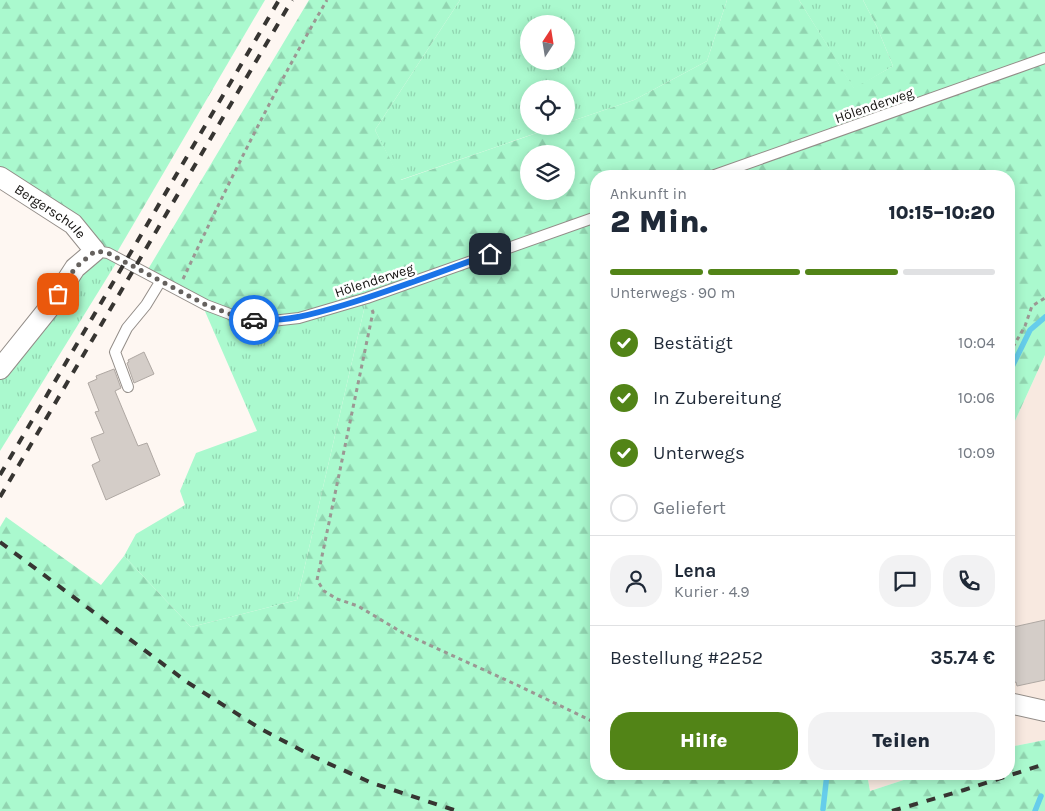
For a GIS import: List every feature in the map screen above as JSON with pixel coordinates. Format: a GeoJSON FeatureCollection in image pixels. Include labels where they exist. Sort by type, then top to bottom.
{"type":"FeatureCollection","features":[{"type":"Feature","properties":{"kind":"street","name":"Bergerschule"},"geometry":{"type":"LineString","coordinates":[[0,177],[73,224],[95,251]]}},
{"type":"Feature","properties":{"kind":"street"},"geometry":{"type":"LineString","coordinates":[[0,369],[49,308],[75,268],[95,251]]}},
{"type":"Feature","properties":{"kind":"street"},"geometry":{"type":"LineString","coordinates":[[1015,704],[1045,711]]}},
{"type":"Feature","properties":{"kind":"lane","name":"Hölenderweg"},"geometry":{"type":"LineString","coordinates":[[729,170],[1045,58]]}},
{"type":"Feature","properties":{"kind":"lane","name":"Hölenderweg"},"geometry":{"type":"LineString","coordinates":[[95,251],[108,253],[206,305],[243,319],[272,321],[299,318],[367,298],[590,219]]}},
{"type":"Feature","properties":{"kind":"lane"},"geometry":{"type":"LineString","coordinates":[[128,387],[116,352],[127,328],[146,305],[160,282]]}},
{"type":"Feature","properties":{"kind":"path"},"geometry":{"type":"LineString","coordinates":[[178,290],[240,160],[327,0]]}},
{"type":"Feature","properties":{"kind":"path"},"geometry":{"type":"LineString","coordinates":[[367,298],[373,312],[317,580],[324,591],[330,595],[358,606],[403,633],[590,720]]}},
{"type":"Feature","properties":{"kind":"path"},"geometry":{"type":"LineString","coordinates":[[1015,344],[1025,326],[1032,306],[1045,298]]}},
{"type":"Feature","properties":{"kind":"shaded area"},"geometry":{"type":"Polygon","coordinates":[[[1045,355],[1045,740],[1015,746],[1015,421],[1045,355]]]}},
{"type":"Feature","properties":{"kind":"shaded area"},"geometry":{"type":"Polygon","coordinates":[[[868,780],[904,780],[870,791],[868,780]]]}},
{"type":"Feature","properties":{"kind":"green space"},"geometry":{"type":"Polygon","coordinates":[[[0,0],[265,0],[116,254],[96,248],[0,173],[0,0]]]}},
{"type":"Feature","properties":{"kind":"green space"},"geometry":{"type":"Polygon","coordinates":[[[309,0],[460,0],[375,130],[401,180],[531,135],[575,135],[575,120],[634,100],[707,61],[727,0],[799,0],[854,88],[893,66],[877,27],[863,0],[1045,0],[1045,355],[1015,421],[1015,170],[590,170],[590,780],[868,780],[870,791],[904,780],[1015,780],[1015,746],[1045,740],[1045,811],[0,811],[0,527],[6,517],[101,585],[124,556],[191,627],[297,600],[366,301],[290,317],[275,318],[245,316],[208,303],[147,271],[309,0]]]}},
{"type":"Feature","properties":{"kind":"green space"},"geometry":{"type":"Polygon","coordinates":[[[460,0],[727,0],[707,61],[634,100],[575,120],[575,80],[520,80],[520,135],[531,135],[400,180],[375,130],[460,0]]]}},
{"type":"Feature","properties":{"kind":"green space"},"geometry":{"type":"Polygon","coordinates":[[[799,0],[863,0],[877,27],[893,66],[854,89],[799,0]]]}},
{"type":"Feature","properties":{"kind":"green space"},"geometry":{"type":"Polygon","coordinates":[[[96,253],[118,260],[0,451],[0,370],[96,253]]]}},
{"type":"Feature","properties":{"kind":"green space"},"geometry":{"type":"Polygon","coordinates":[[[366,301],[297,600],[191,627],[124,556],[136,534],[185,505],[180,491],[196,453],[257,431],[204,309],[366,301]]]}},
{"type":"Feature","properties":{"kind":"building"},"geometry":{"type":"Polygon","coordinates":[[[144,352],[154,374],[134,383],[127,363],[129,362],[128,360],[144,352]]]}},
{"type":"Feature","properties":{"kind":"building"},"geometry":{"type":"Polygon","coordinates":[[[114,369],[121,388],[115,391],[138,446],[147,443],[160,475],[106,500],[92,465],[100,461],[91,438],[104,433],[95,412],[99,411],[88,383],[97,379],[96,376],[114,369]]]}},
{"type":"Feature","properties":{"kind":"building"},"geometry":{"type":"Polygon","coordinates":[[[1045,620],[1045,680],[1017,686],[1015,682],[1015,627],[1045,620]]]}},
{"type":"Feature","properties":{"kind":"waterway"},"geometry":{"type":"LineString","coordinates":[[1015,361],[1030,330],[1045,317]]}},
{"type":"Feature","properties":{"kind":"waterway"},"geometry":{"type":"LineString","coordinates":[[823,809],[826,780]]}},
{"type":"Feature","properties":{"kind":"waterway"},"geometry":{"type":"LineString","coordinates":[[1035,811],[1041,796]]}},
{"type":"Feature","properties":{"kind":"railway"},"geometry":{"type":"LineString","coordinates":[[0,475],[279,0]]}},
{"type":"Feature","properties":{"kind":"railway"},"geometry":{"type":"LineString","coordinates":[[0,497],[292,0]]}},
{"type":"Feature","properties":{"kind":"railway"},"geometry":{"type":"LineString","coordinates":[[0,542],[187,682],[261,729],[314,757],[372,783],[457,811]]}},
{"type":"Feature","properties":{"kind":"railway"},"geometry":{"type":"LineString","coordinates":[[1015,774],[1045,764]]}},
{"type":"Feature","properties":{"kind":"railway"},"geometry":{"type":"LineString","coordinates":[[892,811],[995,780]]}},
{"type":"Feature","properties":{"kind":"way so far"},"geometry":{"type":"LineString","coordinates":[[58,294],[75,268],[95,251],[108,253],[206,305],[243,319],[254,320]]}},
{"type":"Feature","properties":{"kind":"route"},"geometry":{"type":"LineString","coordinates":[[254,320],[272,321],[299,318],[367,298],[490,254]]}}]}
